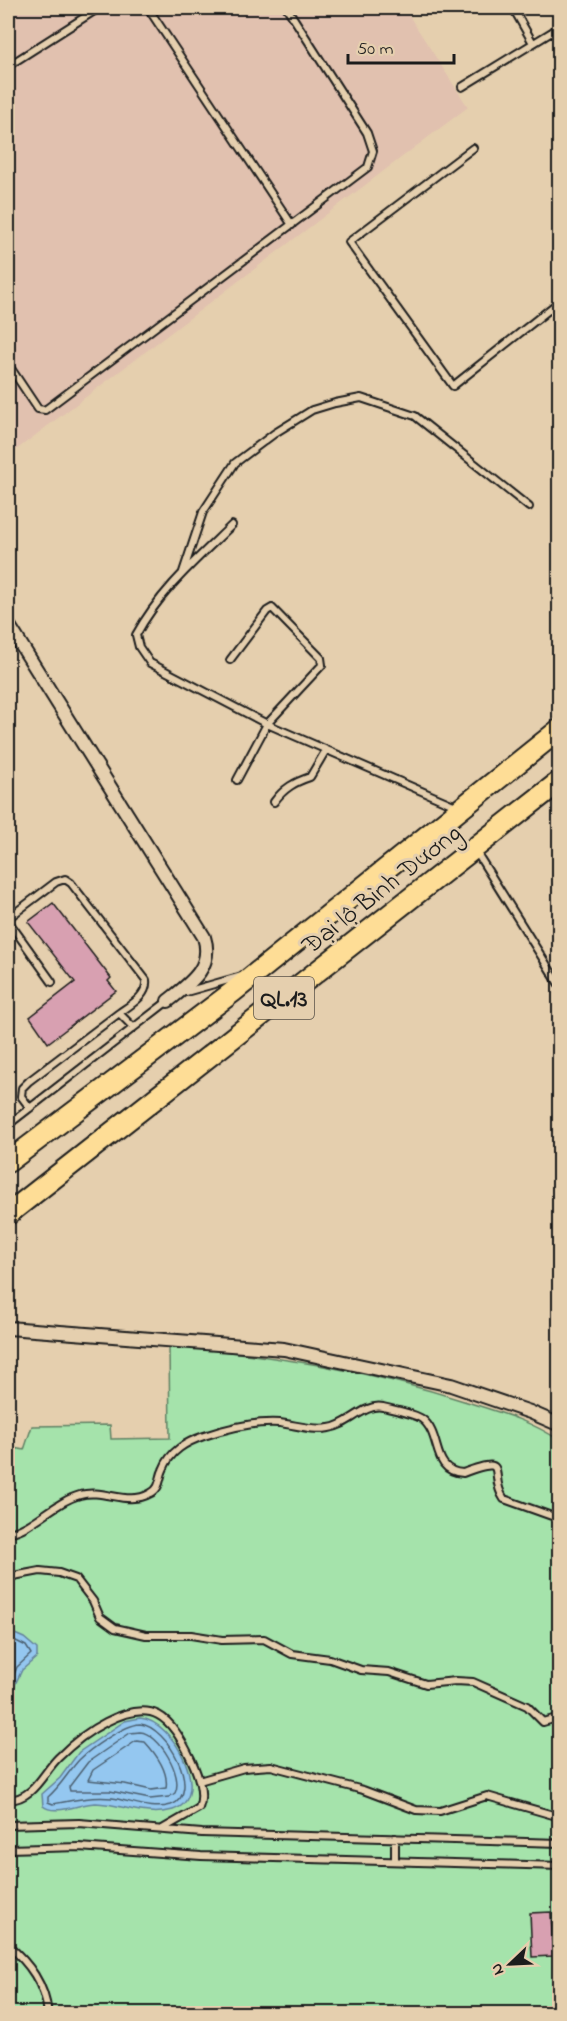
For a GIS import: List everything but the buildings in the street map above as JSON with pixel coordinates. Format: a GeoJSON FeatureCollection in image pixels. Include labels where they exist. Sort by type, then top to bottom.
{"type":"FeatureCollection","features":[{"type":"Feature","properties":{"kind":"highway","name":"Đại lộ Bình Dương"},"geometry":{"type":"LineString","coordinates":[[8,1162],[262,968],[560,729]]}},
{"type":"Feature","properties":{"kind":"highway","name":"Đại lộ Bình Dương"},"geometry":{"type":"LineString","coordinates":[[8,1214],[560,781]]}},
{"type":"Feature","properties":{"kind":"street"},"geometry":{"type":"LineString","coordinates":[[8,624],[204,937],[207,955],[200,972],[169,999]]}},
{"type":"Feature","properties":{"kind":"street"},"geometry":{"type":"LineString","coordinates":[[8,1328],[284,1349],[450,1385],[538,1415],[560,1425]]}},
{"type":"Feature","properties":{"kind":"lane"},"geometry":{"type":"LineString","coordinates":[[8,66],[99,8]]}},
{"type":"Feature","properties":{"kind":"lane"},"geometry":{"type":"LineString","coordinates":[[148,8],[292,225]]}},
{"type":"Feature","properties":{"kind":"lane"},"geometry":{"type":"LineString","coordinates":[[8,364],[38,409],[45,410],[368,167],[373,151],[367,133],[287,8]]}},
{"type":"Feature","properties":{"kind":"lane"},"geometry":{"type":"LineString","coordinates":[[513,8],[532,44]]}},
{"type":"Feature","properties":{"kind":"lane"},"geometry":{"type":"LineString","coordinates":[[462,87],[560,27]]}},
{"type":"Feature","properties":{"kind":"lane"},"geometry":{"type":"LineString","coordinates":[[553,31],[560,42]]}},
{"type":"Feature","properties":{"kind":"lane"},"geometry":{"type":"LineString","coordinates":[[473,148],[349,242],[453,386],[560,301]]}},
{"type":"Feature","properties":{"kind":"lane"},"geometry":{"type":"LineString","coordinates":[[183,573],[203,512],[235,463],[274,433],[312,410],[361,398],[415,416],[529,507]]}},
{"type":"Feature","properties":{"kind":"lane"},"geometry":{"type":"LineString","coordinates":[[232,525],[151,608],[136,635],[139,647],[150,663],[267,724],[460,808]]}},
{"type":"Feature","properties":{"kind":"lane"},"geometry":{"type":"LineString","coordinates":[[230,660],[267,611],[272,608],[321,658],[322,665],[267,724],[237,780]]}},
{"type":"Feature","properties":{"kind":"lane"},"geometry":{"type":"LineString","coordinates":[[274,802],[282,792],[296,782],[310,777],[326,750]]}},
{"type":"Feature","properties":{"kind":"lane"},"geometry":{"type":"LineString","coordinates":[[474,849],[560,986]]}},
{"type":"Feature","properties":{"kind":"lane"},"geometry":{"type":"LineString","coordinates":[[30,1108],[21,1096],[24,1085],[142,995],[147,986],[146,980],[71,883],[65,879],[56,882],[11,916],[9,922],[52,982]]}},
{"type":"Feature","properties":{"kind":"lane"},"geometry":{"type":"LineString","coordinates":[[8,1125],[169,999],[262,968]]}},
{"type":"Feature","properties":{"kind":"lane"},"geometry":{"type":"LineString","coordinates":[[119,1013],[134,1027]]}},
{"type":"Feature","properties":{"kind":"lane"},"geometry":{"type":"LineString","coordinates":[[8,1533],[22,1529],[78,1496],[126,1499],[151,1494],[157,1488],[163,1470],[173,1453],[187,1443],[204,1436],[258,1423],[334,1428],[347,1423],[365,1411],[381,1406],[423,1419],[433,1436],[439,1458],[446,1468],[463,1473],[482,1464],[492,1466],[498,1473],[499,1489],[504,1499],[560,1520]]}},
{"type":"Feature","properties":{"kind":"lane"},"geometry":{"type":"LineString","coordinates":[[8,1577],[40,1570],[76,1579],[93,1601],[100,1617],[115,1628],[146,1635],[191,1635],[222,1640],[264,1639],[292,1654],[330,1659],[360,1670],[389,1671],[426,1684],[473,1682],[527,1706],[543,1722],[560,1717]]}},
{"type":"Feature","properties":{"kind":"lane"},"geometry":{"type":"LineString","coordinates":[[8,1800],[30,1792],[57,1759],[84,1735],[129,1711],[140,1710],[155,1713],[168,1722],[189,1754],[198,1781],[201,1799],[199,1808],[162,1829]]}},
{"type":"Feature","properties":{"kind":"lane"},"geometry":{"type":"LineString","coordinates":[[198,1781],[253,1767],[271,1766],[363,1790],[417,1810],[440,1811],[487,1796],[560,1817]]}},
{"type":"Feature","properties":{"kind":"lane"},"geometry":{"type":"LineString","coordinates":[[8,1826],[79,1823],[202,1833],[560,1843]]}},
{"type":"Feature","properties":{"kind":"lane"},"geometry":{"type":"LineString","coordinates":[[395,1838],[395,1862]]}},
{"type":"Feature","properties":{"kind":"lane"},"geometry":{"type":"LineString","coordinates":[[8,1849],[79,1847],[201,1856],[560,1866]]}},
{"type":"Feature","properties":{"kind":"lane"},"geometry":{"type":"LineString","coordinates":[[8,1945],[27,1963],[39,1981],[48,2013]]}},
{"type":"Feature","properties":{"kind":"shaded area"},"geometry":{"type":"Polygon","coordinates":[[[8,8],[404,8],[468,107],[8,456],[8,8]]]}},
{"type":"Feature","properties":{"kind":"green space"},"geometry":{"type":"Polygon","coordinates":[[[169,1345],[283,1359],[393,1381],[503,1413],[537,1427],[559,1440],[559,2013],[8,2013],[8,1447],[24,1450],[32,1426],[110,1425],[111,1439],[170,1438],[169,1345]]]}},
{"type":"Feature","properties":{"kind":"water"},"geometry":{"type":"Polygon","coordinates":[[[8,1631],[24,1638],[37,1649],[37,1657],[22,1670],[8,1699],[8,1631]]]}},
{"type":"Feature","properties":{"kind":"water"},"geometry":{"type":"Polygon","coordinates":[[[140,1718],[153,1722],[166,1732],[185,1761],[190,1791],[185,1803],[173,1810],[163,1812],[144,1812],[96,1803],[54,1810],[43,1806],[42,1794],[60,1778],[79,1752],[125,1721],[140,1718]]]}}]}
